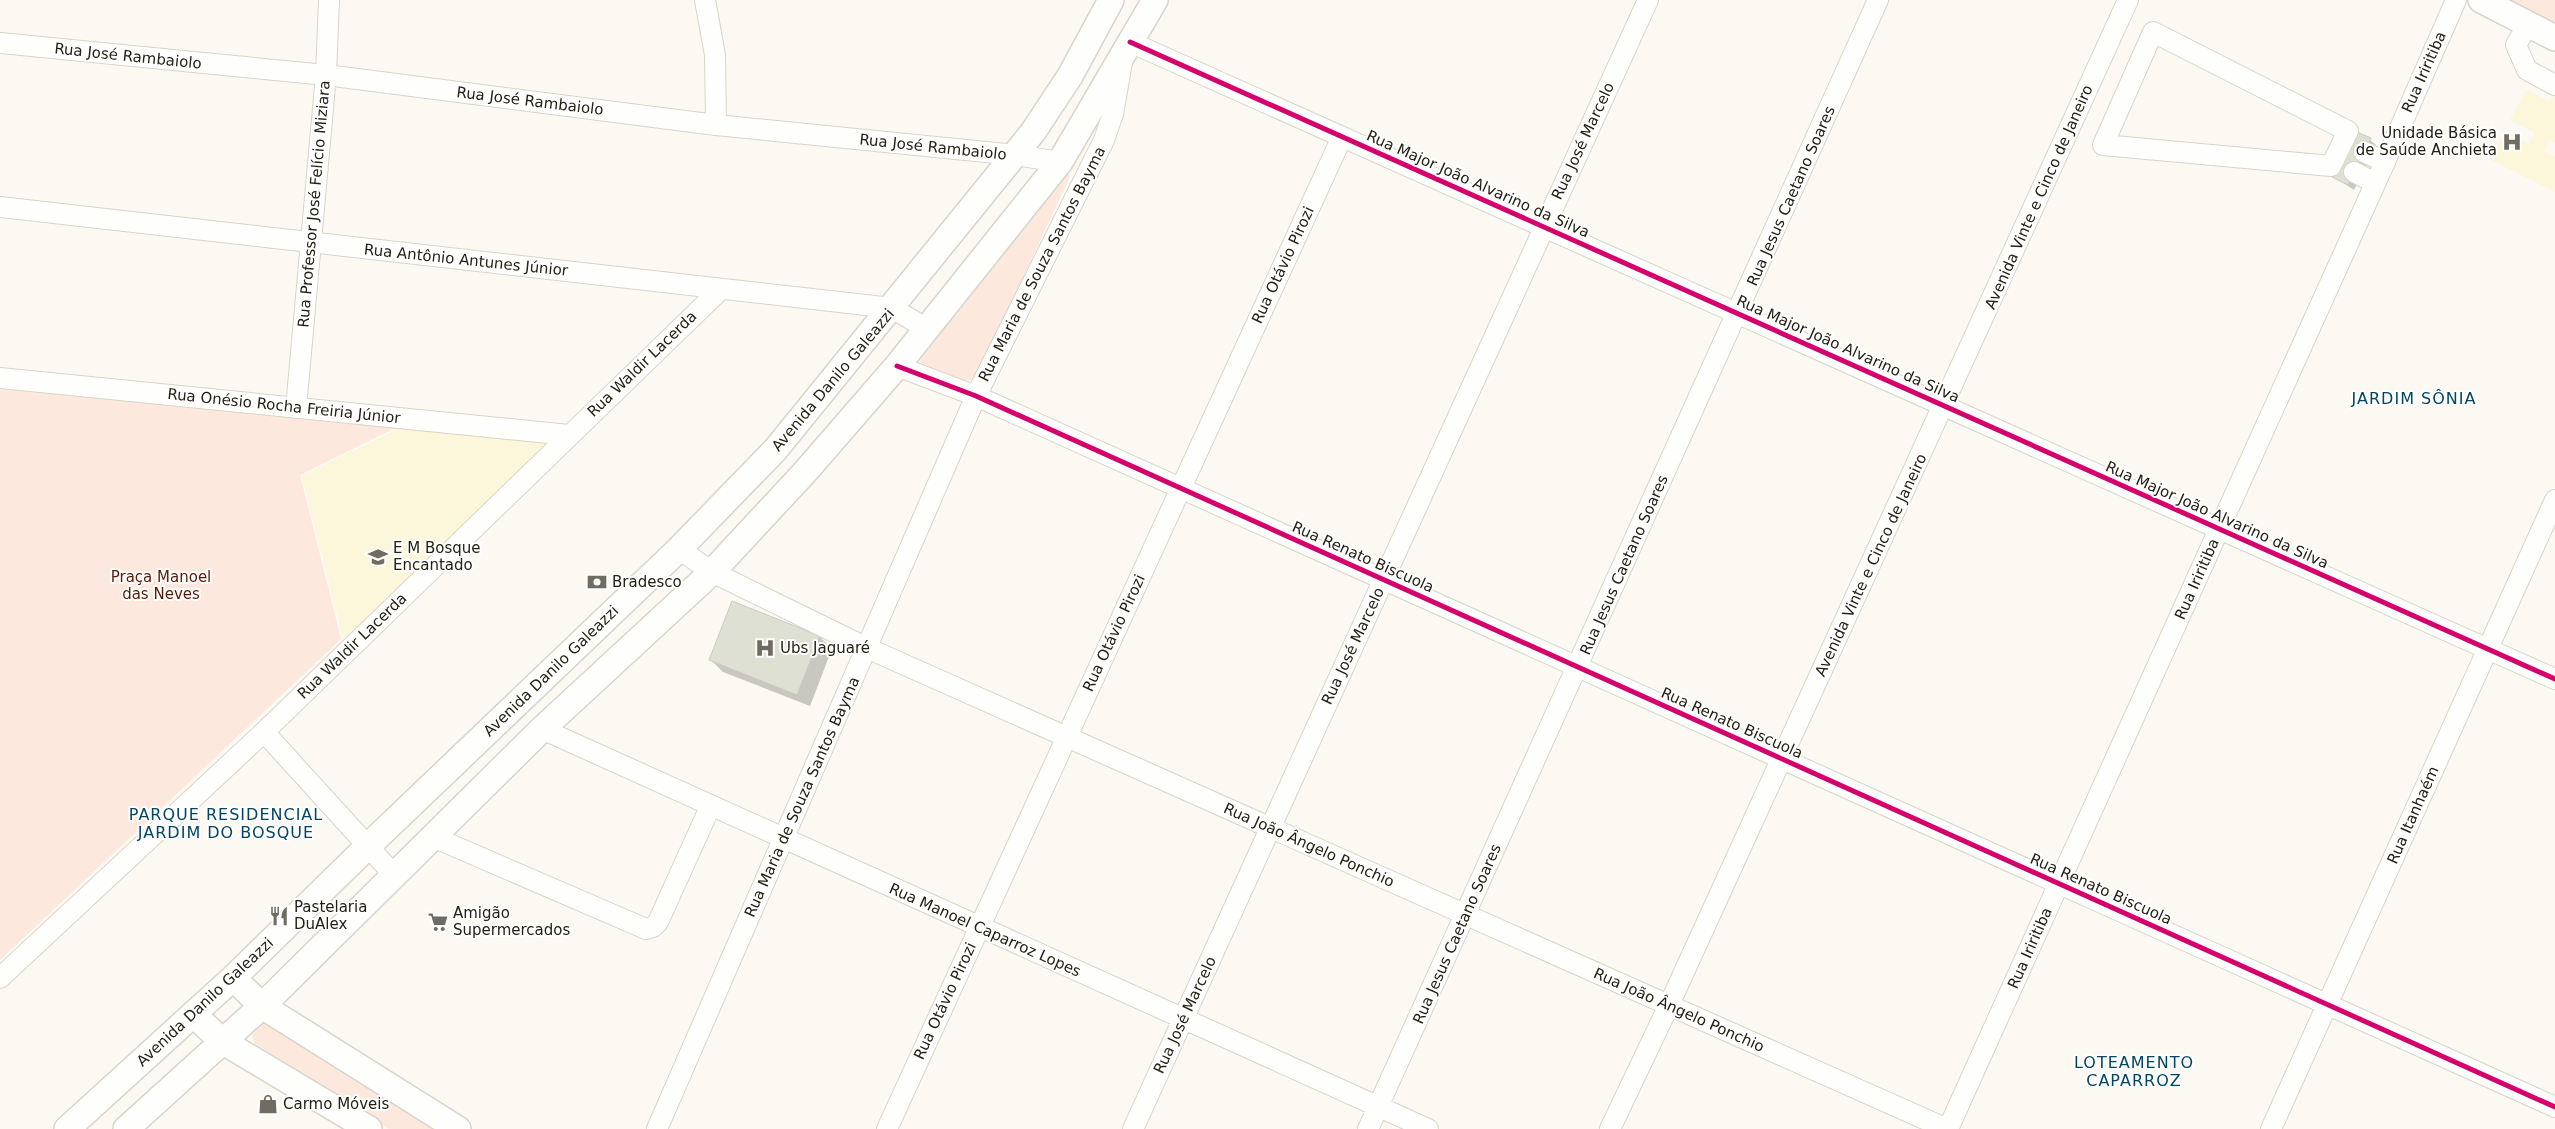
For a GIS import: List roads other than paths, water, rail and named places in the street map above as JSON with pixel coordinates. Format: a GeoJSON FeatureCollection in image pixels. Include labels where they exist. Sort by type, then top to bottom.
{"type":"FeatureCollection","features":[{"type":"Feature","properties":{"kind":"main road","name":"Avenida Danilo Galeazzi"},"geometry":{"type":"LineString","coordinates":[[67,1129],[233,978],[679,549],[776,449],[1016,155],[1070,76],[1111,0]]}},
{"type":"Feature","properties":{"kind":"main road"},"geometry":{"type":"LineString","coordinates":[[126,1129],[262,1006],[542,729],[712,572],[805,472],[897,366],[1060,162],[1155,0]]}},
{"type":"Feature","properties":{"kind":"main road"},"geometry":{"type":"LineString","coordinates":[[2480,0],[2555,38]]}},
{"type":"Feature","properties":{"kind":"main road"},"geometry":{"type":"LineString","coordinates":[[233,978],[262,1006],[458,1129]]}},
{"type":"Feature","properties":{"kind":"main road"},"geometry":{"type":"LineString","coordinates":[[193,1014],[222,1041],[370,1129]]}},
{"type":"Feature","properties":{"kind":"street","name":"Rua Professor José Felício Miziara"},"geometry":{"type":"LineString","coordinates":[[296,408],[326,75],[329,0]]}},
{"type":"Feature","properties":{"kind":"street"},"geometry":{"type":"LineString","coordinates":[[705,0],[715,55],[716,125]]}},
{"type":"Feature","properties":{"kind":"street","name":"Rua José Marcelo"},"geometry":{"type":"LineString","coordinates":[[1133,1129],[1648,0]]}},
{"type":"Feature","properties":{"kind":"street","name":"Rua Jesus Caetano Soares"},"geometry":{"type":"LineString","coordinates":[[1368,1129],[1738,314],[1878,0]]}},
{"type":"Feature","properties":{"kind":"street","name":"Avenida Vinte e Cinco de Janeiro"},"geometry":{"type":"LineString","coordinates":[[1610,1129],[1669,1005],[1944,406],[2128,0]]}},
{"type":"Feature","properties":{"kind":"street","name":"Rua Iriritiba"},"geometry":{"type":"LineString","coordinates":[[1948,1129],[2220,529],[2456,0]]}},
{"type":"Feature","properties":{"kind":"street"},"geometry":{"type":"LineString","coordinates":[[2528,24],[2516,45],[2527,70],[2555,85]]}},
{"type":"Feature","properties":{"kind":"street"},"geometry":{"type":"LineString","coordinates":[[2342,166],[2352,146],[2348,132],[2153,32],[2103,145],[2342,166],[2375,183]]}},
{"type":"Feature","properties":{"kind":"street","name":"Rua José Rambaiolo"},"geometry":{"type":"LineString","coordinates":[[0,43],[326,75],[716,125],[1016,155],[1060,162]]}},
{"type":"Feature","properties":{"kind":"street","name":"Rua Major João Alvarino da Silva"},"geometry":{"type":"LineString","coordinates":[[1126,48],[1342,137],[2555,679]]}},
{"type":"Feature","properties":{"kind":"street","name":"Rua Maria de Souza Santos Bayma"},"geometry":{"type":"LineString","coordinates":[[657,1129],[976,396],[1104,140],[1113,114],[1126,48]]}},
{"type":"Feature","properties":{"kind":"street","name":"Rua Otávio Pirozi"},"geometry":{"type":"LineString","coordinates":[[887,1129],[1342,137]]}},
{"type":"Feature","properties":{"kind":"street"},"geometry":{"type":"LineString","coordinates":[[2352,146],[2385,162]]}},
{"type":"Feature","properties":{"kind":"street","name":"Rua Antônio Antunes Júnior"},"geometry":{"type":"LineString","coordinates":[[0,207],[892,308],[927,329]]}},
{"type":"Feature","properties":{"kind":"street","name":"Rua Waldir Lacerda"},"geometry":{"type":"LineString","coordinates":[[0,978],[264,732],[721,289]]}},
{"type":"Feature","properties":{"kind":"street","name":"Rua Renato Biscuola"},"geometry":{"type":"LineString","coordinates":[[897,366],[976,396],[2555,1107]]}},
{"type":"Feature","properties":{"kind":"street","name":"Rua Onésio Rocha Freiria Júnior"},"geometry":{"type":"LineString","coordinates":[[0,378],[569,435]]}},
{"type":"Feature","properties":{"kind":"street","name":"Rua Itanhaém"},"geometry":{"type":"LineString","coordinates":[[2271,1129],[2555,500]]}},
{"type":"Feature","properties":{"kind":"street","name":"Rua João Ângelo Ponchio"},"geometry":{"type":"LineString","coordinates":[[679,549],[712,572],[867,648],[1948,1129]]}},
{"type":"Feature","properties":{"kind":"street","name":"Rua Manoel Caparroz Lopes"},"geometry":{"type":"LineString","coordinates":[[542,729],[1428,1129]]}},
{"type":"Feature","properties":{"kind":"street"},"geometry":{"type":"LineString","coordinates":[[264,732],[395,876]]}},
{"type":"Feature","properties":{"kind":"street"},"geometry":{"type":"LineString","coordinates":[[433,837],[646,929],[653,927],[658,922],[711,805]]}},
{"type":"Feature","properties":{"kind":"place","name":"Unidade Básica de Saúde Anchieta"},"geometry":{"type":"Point","coordinates":[2512,142]}},
{"type":"Feature","properties":{"kind":"place","name":"E M Bosque Encantado"},"geometry":{"type":"Point","coordinates":[378,557]}},
{"type":"Feature","properties":{"kind":"place","name":"Bradesco"},"geometry":{"type":"Point","coordinates":[597,582]}},
{"type":"Feature","properties":{"kind":"place","name":"Ubs Jaguaré"},"geometry":{"type":"Point","coordinates":[765,648]}},
{"type":"Feature","properties":{"kind":"place","name":"Pastelaria DuAlex"},"geometry":{"type":"Point","coordinates":[279,916]}},
{"type":"Feature","properties":{"kind":"place","name":"Amigão Supermercados"},"geometry":{"type":"Point","coordinates":[438,922]}},
{"type":"Feature","properties":{"kind":"place","name":"Carmo Móveis"},"geometry":{"type":"Point","coordinates":[268,1104]}},
{"type":"Feature","properties":{"kind":"district","name":"JARDIM SÔNIA"},"geometry":{"type":"Point","coordinates":[2414,398]}},
{"type":"Feature","properties":{"kind":"district","name":"PARQUE RESIDENCIAL JARDIM DO BOSQUE"},"geometry":{"type":"Point","coordinates":[226,823]}},
{"type":"Feature","properties":{"kind":"district","name":"LOTEAMENTO CAPARROZ"},"geometry":{"type":"Point","coordinates":[2134,1071]}},
{"type":"Feature","properties":{"kind":"park label","name":"Praça Manoel das Neves"},"geometry":{"type":"Point","coordinates":[161,586]}}]}
